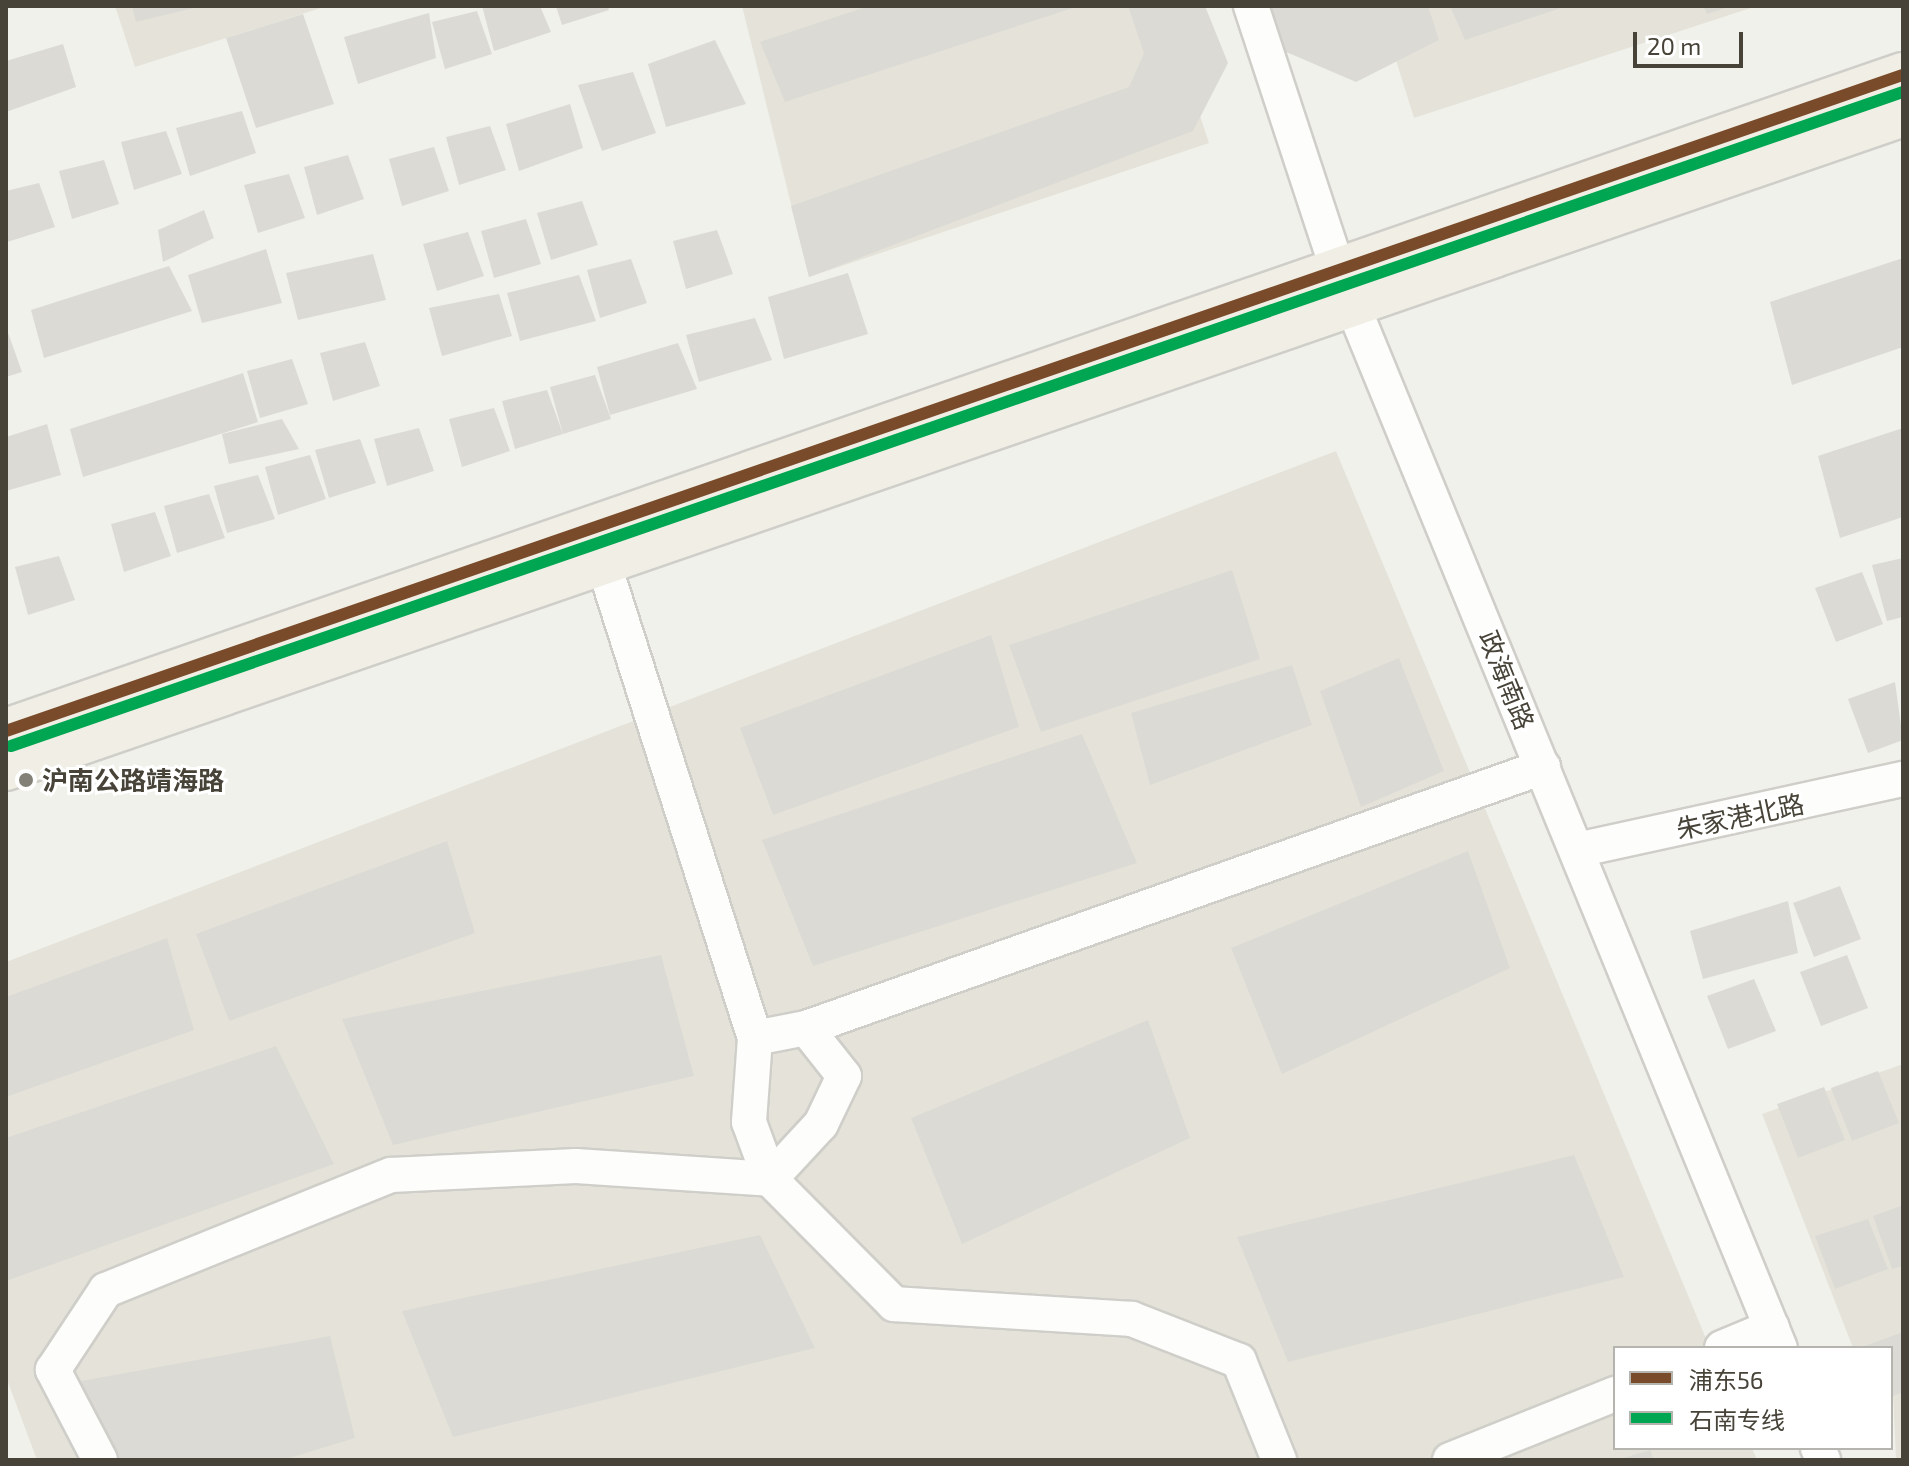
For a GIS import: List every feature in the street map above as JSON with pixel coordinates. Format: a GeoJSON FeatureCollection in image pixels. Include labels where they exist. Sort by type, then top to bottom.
{"type":"FeatureCollection","features":[{"type":"Feature","properties":{"kind":"main road"},"geometry":{"type":"LineString","coordinates":[[6,768],[603,562],[1345,287],[1903,75]]}},
{"type":"Feature","properties":{"kind":"main road"},"geometry":{"type":"LineString","coordinates":[[6,731],[1345,287],[1903,114]]}},
{"type":"Feature","properties":{"kind":"street","name":"政海南路"},"geometry":{"type":"LineString","coordinates":[[1251,6],[1345,287],[1776,1337]]}},
{"type":"Feature","properties":{"kind":"street"},"geometry":{"type":"LineString","coordinates":[[603,562],[755,1038],[749,1122],[770,1179],[894,1304],[1132,1319],[1239,1361],[1279,1460]]}},
{"type":"Feature","properties":{"kind":"street"},"geometry":{"type":"LineString","coordinates":[[755,1038],[806,1028],[1543,767]]}},
{"type":"Feature","properties":{"kind":"street","name":"朱家港北路"},"geometry":{"type":"LineString","coordinates":[[1577,850],[1903,779]]}},
{"type":"Feature","properties":{"kind":"street"},"geometry":{"type":"LineString","coordinates":[[770,1179],[821,1124],[844,1076],[806,1028]]}},
{"type":"Feature","properties":{"kind":"street"},"geometry":{"type":"LineString","coordinates":[[100,1460],[53,1370],[106,1290],[391,1175],[576,1166],[770,1179]]}},
{"type":"Feature","properties":{"kind":"street"},"geometry":{"type":"LineString","coordinates":[[1732,1346],[1776,1337]]}},
{"type":"Feature","properties":{"kind":"street"},"geometry":{"type":"LineString","coordinates":[[1450,1460],[1613,1395]]}},
{"type":"Feature","properties":{"kind":"shaded area"},"geometry":{"type":"Polygon","coordinates":[[[115,6],[324,6],[324,7],[135,67],[115,6]]]}},
{"type":"Feature","properties":{"kind":"shaded area"},"geometry":{"type":"Polygon","coordinates":[[[742,6],[1164,6],[1209,143],[809,277],[742,6]]]}},
{"type":"Feature","properties":{"kind":"shaded area"},"geometry":{"type":"Polygon","coordinates":[[[1379,6],[1757,6],[1414,118],[1379,6]]]}},
{"type":"Feature","properties":{"kind":"shaded area"},"geometry":{"type":"Polygon","coordinates":[[[1336,451],[1709,1346],[1613,1346],[1613,1450],[1753,1450],[1757,1460],[37,1460],[6,1377],[6,962],[1336,451]]]}},
{"type":"Feature","properties":{"kind":"shaded area"},"geometry":{"type":"Polygon","coordinates":[[[1903,1064],[1903,1460],[1896,1460],[1893,1346],[1852,1346],[1762,1114],[1903,1064]]]}},
{"type":"Feature","properties":{"kind":"building"},"geometry":{"type":"Polygon","coordinates":[[[132,6],[198,6],[198,7],[136,22],[132,6]]]}},
{"type":"Feature","properties":{"kind":"building"},"geometry":{"type":"Polygon","coordinates":[[[482,6],[540,6],[551,32],[494,51],[482,6]]]}},
{"type":"Feature","properties":{"kind":"building"},"geometry":{"type":"Polygon","coordinates":[[[556,6],[608,6],[609,10],[562,25],[556,6]]]}},
{"type":"Feature","properties":{"kind":"building"},"geometry":{"type":"Polygon","coordinates":[[[869,6],[1076,7],[785,102],[760,42],[869,6]]]}},
{"type":"Feature","properties":{"kind":"building"},"geometry":{"type":"Polygon","coordinates":[[[1128,6],[1205,6],[1228,63],[1193,131],[809,277],[791,206],[1129,87],[1144,53],[1128,6]]]}},
{"type":"Feature","properties":{"kind":"building"},"geometry":{"type":"Polygon","coordinates":[[[1265,6],[1428,6],[1439,40],[1356,82],[1277,48],[1265,6]]]}},
{"type":"Feature","properties":{"kind":"building"},"geometry":{"type":"Polygon","coordinates":[[[1450,6],[1564,6],[1564,7],[1465,40],[1450,6]]]}},
{"type":"Feature","properties":{"kind":"building"},"geometry":{"type":"Polygon","coordinates":[[[1703,6],[1729,6],[1729,7],[1707,14],[1703,6]]]}},
{"type":"Feature","properties":{"kind":"building"},"geometry":{"type":"Polygon","coordinates":[[[477,11],[492,54],[445,69],[432,22],[477,11]]]}},
{"type":"Feature","properties":{"kind":"building"},"geometry":{"type":"Polygon","coordinates":[[[429,13],[436,58],[358,84],[344,37],[429,13]]]}},
{"type":"Feature","properties":{"kind":"building"},"geometry":{"type":"Polygon","coordinates":[[[303,14],[334,104],[256,128],[226,38],[303,14]]]}},
{"type":"Feature","properties":{"kind":"building"},"geometry":{"type":"Polygon","coordinates":[[[715,40],[746,104],[666,127],[648,64],[715,40]]]}},
{"type":"Feature","properties":{"kind":"building"},"geometry":{"type":"Polygon","coordinates":[[[63,44],[76,87],[6,112],[6,61],[63,44]]]}},
{"type":"Feature","properties":{"kind":"building"},"geometry":{"type":"Polygon","coordinates":[[[633,72],[656,133],[602,151],[578,85],[633,72]]]}},
{"type":"Feature","properties":{"kind":"building"},"geometry":{"type":"Polygon","coordinates":[[[570,104],[583,148],[519,171],[506,124],[570,104]]]}},
{"type":"Feature","properties":{"kind":"building"},"geometry":{"type":"Polygon","coordinates":[[[242,111],[256,153],[190,176],[176,128],[242,111]]]}},
{"type":"Feature","properties":{"kind":"building"},"geometry":{"type":"Polygon","coordinates":[[[490,126],[506,170],[459,185],[446,137],[490,126]]]}},
{"type":"Feature","properties":{"kind":"building"},"geometry":{"type":"Polygon","coordinates":[[[166,131],[182,174],[134,190],[121,142],[166,131]]]}},
{"type":"Feature","properties":{"kind":"building"},"geometry":{"type":"Polygon","coordinates":[[[434,147],[449,191],[402,206],[389,159],[434,147]]]}},
{"type":"Feature","properties":{"kind":"building"},"geometry":{"type":"Polygon","coordinates":[[[348,155],[364,199],[317,215],[304,167],[348,155]]]}},
{"type":"Feature","properties":{"kind":"building"},"geometry":{"type":"Polygon","coordinates":[[[104,160],[119,204],[72,219],[59,171],[104,160]]]}},
{"type":"Feature","properties":{"kind":"building"},"geometry":{"type":"Polygon","coordinates":[[[289,174],[305,218],[258,233],[244,185],[289,174]]]}},
{"type":"Feature","properties":{"kind":"building"},"geometry":{"type":"Polygon","coordinates":[[[39,183],[55,227],[7,242],[6,191],[39,183]]]}},
{"type":"Feature","properties":{"kind":"building"},"geometry":{"type":"Polygon","coordinates":[[[582,201],[598,245],[551,260],[537,213],[582,201]]]}},
{"type":"Feature","properties":{"kind":"building"},"geometry":{"type":"Polygon","coordinates":[[[204,210],[214,238],[163,262],[158,230],[204,210]]]}},
{"type":"Feature","properties":{"kind":"building"},"geometry":{"type":"Polygon","coordinates":[[[526,219],[541,264],[494,278],[481,231],[526,219]]]}},
{"type":"Feature","properties":{"kind":"building"},"geometry":{"type":"Polygon","coordinates":[[[717,230],[733,274],[686,289],[673,241],[717,230]]]}},
{"type":"Feature","properties":{"kind":"building"},"geometry":{"type":"Polygon","coordinates":[[[468,232],[484,276],[437,291],[423,244],[468,232]]]}},
{"type":"Feature","properties":{"kind":"building"},"geometry":{"type":"Polygon","coordinates":[[[266,249],[282,303],[202,323],[188,275],[266,249]]]}},
{"type":"Feature","properties":{"kind":"building"},"geometry":{"type":"Polygon","coordinates":[[[373,254],[386,300],[298,320],[286,273],[373,254]]]}},
{"type":"Feature","properties":{"kind":"building"},"geometry":{"type":"Polygon","coordinates":[[[1903,258],[1903,347],[1792,385],[1770,302],[1903,258]]]}},
{"type":"Feature","properties":{"kind":"building"},"geometry":{"type":"Polygon","coordinates":[[[631,259],[647,303],[600,318],[587,270],[631,259]]]}},
{"type":"Feature","properties":{"kind":"building"},"geometry":{"type":"Polygon","coordinates":[[[169,266],[192,311],[44,358],[31,310],[169,266]]]}},
{"type":"Feature","properties":{"kind":"building"},"geometry":{"type":"Polygon","coordinates":[[[848,273],[868,334],[784,359],[768,297],[848,273]]]}},
{"type":"Feature","properties":{"kind":"building"},"geometry":{"type":"Polygon","coordinates":[[[579,275],[596,321],[520,341],[507,293],[579,275]]]}},
{"type":"Feature","properties":{"kind":"building"},"geometry":{"type":"Polygon","coordinates":[[[499,294],[512,336],[442,356],[429,308],[499,294]]]}},
{"type":"Feature","properties":{"kind":"building"},"geometry":{"type":"Polygon","coordinates":[[[755,318],[772,360],[699,382],[686,335],[755,318]]]}},
{"type":"Feature","properties":{"kind":"building"},"geometry":{"type":"Polygon","coordinates":[[[6,327],[22,372],[6,377],[6,327]]]}},
{"type":"Feature","properties":{"kind":"building"},"geometry":{"type":"Polygon","coordinates":[[[365,342],[380,386],[333,401],[320,353],[365,342]]]}},
{"type":"Feature","properties":{"kind":"building"},"geometry":{"type":"Polygon","coordinates":[[[678,343],[697,389],[610,415],[597,367],[678,343]]]}},
{"type":"Feature","properties":{"kind":"building"},"geometry":{"type":"Polygon","coordinates":[[[292,359],[308,404],[260,418],[247,371],[292,359]]]}},
{"type":"Feature","properties":{"kind":"building"},"geometry":{"type":"Polygon","coordinates":[[[243,373],[258,422],[83,477],[70,429],[243,373]]]}},
{"type":"Feature","properties":{"kind":"building"},"geometry":{"type":"Polygon","coordinates":[[[595,375],[611,419],[563,434],[550,387],[595,375]]]}},
{"type":"Feature","properties":{"kind":"building"},"geometry":{"type":"Polygon","coordinates":[[[547,390],[563,434],[515,449],[502,401],[547,390]]]}},
{"type":"Feature","properties":{"kind":"building"},"geometry":{"type":"Polygon","coordinates":[[[494,408],[510,451],[462,467],[449,419],[494,408]]]}},
{"type":"Feature","properties":{"kind":"building"},"geometry":{"type":"Polygon","coordinates":[[[282,419],[299,449],[229,464],[222,434],[282,419]]]}},
{"type":"Feature","properties":{"kind":"building"},"geometry":{"type":"Polygon","coordinates":[[[47,424],[61,475],[6,491],[6,437],[47,424]]]}},
{"type":"Feature","properties":{"kind":"building"},"geometry":{"type":"Polygon","coordinates":[[[419,428],[434,471],[387,486],[374,439],[419,428]]]}},
{"type":"Feature","properties":{"kind":"building"},"geometry":{"type":"Polygon","coordinates":[[[1903,428],[1903,517],[1840,538],[1818,456],[1903,428]]]}},
{"type":"Feature","properties":{"kind":"building"},"geometry":{"type":"Polygon","coordinates":[[[360,439],[376,483],[329,498],[315,450],[360,439]]]}},
{"type":"Feature","properties":{"kind":"building"},"geometry":{"type":"Polygon","coordinates":[[[310,455],[326,499],[278,515],[265,467],[310,455]]]}},
{"type":"Feature","properties":{"kind":"building"},"geometry":{"type":"Polygon","coordinates":[[[258,475],[275,519],[227,533],[214,486],[258,475]]]}},
{"type":"Feature","properties":{"kind":"building"},"geometry":{"type":"Polygon","coordinates":[[[209,494],[225,538],[177,553],[164,506],[209,494]]]}},
{"type":"Feature","properties":{"kind":"building"},"geometry":{"type":"Polygon","coordinates":[[[155,512],[171,556],[124,572],[111,524],[155,512]]]}},
{"type":"Feature","properties":{"kind":"building"},"geometry":{"type":"Polygon","coordinates":[[[59,556],[75,600],[28,615],[15,567],[59,556]]]}},
{"type":"Feature","properties":{"kind":"building"},"geometry":{"type":"Polygon","coordinates":[[[1903,558],[1903,617],[1887,621],[1872,565],[1903,558]]]}},
{"type":"Feature","properties":{"kind":"building"},"geometry":{"type":"Polygon","coordinates":[[[1232,570],[1260,659],[1041,732],[1009,645],[1232,570]]]}},
{"type":"Feature","properties":{"kind":"building"},"geometry":{"type":"Polygon","coordinates":[[[1862,572],[1883,624],[1836,642],[1815,588],[1862,572]]]}},
{"type":"Feature","properties":{"kind":"building"},"geometry":{"type":"Polygon","coordinates":[[[991,635],[1019,727],[773,815],[740,728],[991,635]]]}},
{"type":"Feature","properties":{"kind":"building"},"geometry":{"type":"Polygon","coordinates":[[[1399,658],[1444,771],[1361,807],[1320,691],[1399,658]]]}},
{"type":"Feature","properties":{"kind":"building"},"geometry":{"type":"Polygon","coordinates":[[[1292,665],[1312,725],[1150,785],[1131,713],[1292,665]]]}},
{"type":"Feature","properties":{"kind":"building"},"geometry":{"type":"Polygon","coordinates":[[[1895,682],[1903,740],[1868,753],[1848,699],[1895,682]]]}},
{"type":"Feature","properties":{"kind":"building"},"geometry":{"type":"Polygon","coordinates":[[[1082,734],[1137,863],[813,966],[762,840],[1082,734]]]}},
{"type":"Feature","properties":{"kind":"building"},"geometry":{"type":"Polygon","coordinates":[[[447,841],[475,933],[229,1021],[196,934],[447,841]]]}},
{"type":"Feature","properties":{"kind":"building"},"geometry":{"type":"Polygon","coordinates":[[[1468,851],[1510,968],[1282,1074],[1231,948],[1468,851]]]}},
{"type":"Feature","properties":{"kind":"building"},"geometry":{"type":"Polygon","coordinates":[[[1840,886],[1861,939],[1814,957],[1793,903],[1840,886]]]}},
{"type":"Feature","properties":{"kind":"building"},"geometry":{"type":"Polygon","coordinates":[[[1788,901],[1798,953],[1703,979],[1690,931],[1788,901]]]}},
{"type":"Feature","properties":{"kind":"building"},"geometry":{"type":"Polygon","coordinates":[[[167,938],[194,1030],[6,1097],[6,997],[167,938]]]}},
{"type":"Feature","properties":{"kind":"building"},"geometry":{"type":"Polygon","coordinates":[[[661,955],[694,1076],[393,1145],[342,1019],[661,955]]]}},
{"type":"Feature","properties":{"kind":"building"},"geometry":{"type":"Polygon","coordinates":[[[1847,955],[1868,1008],[1821,1026],[1800,972],[1847,955]]]}},
{"type":"Feature","properties":{"kind":"building"},"geometry":{"type":"Polygon","coordinates":[[[1754,979],[1776,1031],[1728,1049],[1707,996],[1754,979]]]}},
{"type":"Feature","properties":{"kind":"building"},"geometry":{"type":"Polygon","coordinates":[[[1148,1020],[1190,1138],[962,1244],[911,1118],[1148,1020]]]}},
{"type":"Feature","properties":{"kind":"building"},"geometry":{"type":"Polygon","coordinates":[[[276,1046],[334,1164],[6,1281],[6,1138],[276,1046]]]}},
{"type":"Feature","properties":{"kind":"building"},"geometry":{"type":"Polygon","coordinates":[[[1878,1071],[1899,1123],[1852,1141],[1831,1088],[1878,1071]]]}},
{"type":"Feature","properties":{"kind":"building"},"geometry":{"type":"Polygon","coordinates":[[[1824,1087],[1845,1140],[1798,1158],[1777,1104],[1824,1087]]]}},
{"type":"Feature","properties":{"kind":"building"},"geometry":{"type":"Polygon","coordinates":[[[1574,1155],[1624,1277],[1288,1362],[1237,1237],[1574,1155]]]}},
{"type":"Feature","properties":{"kind":"building"},"geometry":{"type":"Polygon","coordinates":[[[1903,1205],[1903,1266],[1892,1269],[1873,1216],[1903,1205]]]}},
{"type":"Feature","properties":{"kind":"building"},"geometry":{"type":"Polygon","coordinates":[[[1868,1219],[1888,1269],[1835,1289],[1815,1236],[1868,1219]]]}},
{"type":"Feature","properties":{"kind":"building"},"geometry":{"type":"Polygon","coordinates":[[[760,1235],[815,1348],[453,1437],[402,1311],[760,1235]]]}},
{"type":"Feature","properties":{"kind":"building"},"geometry":{"type":"Polygon","coordinates":[[[1903,1332],[1903,1392],[1893,1396],[1893,1346],[1864,1346],[1903,1332]]]}},
{"type":"Feature","properties":{"kind":"building"},"geometry":{"type":"Polygon","coordinates":[[[330,1336],[355,1438],[283,1460],[113,1460],[81,1381],[330,1336]]]}},
{"type":"Feature","properties":{"kind":"building"},"geometry":{"type":"Polygon","coordinates":[[[1650,1450],[1654,1460],[1620,1460],[1620,1459],[1650,1450]]]}},
{"type":"Feature","properties":{"kind":"transit line","name":"浦东56"},"geometry":{"type":"LineString","coordinates":[[6,731],[1903,75]]}},
{"type":"Feature","properties":{"kind":"transit line","name":"石南专线"},"geometry":{"type":"LineString","coordinates":[[11,746],[1903,92]]}},
{"type":"Feature","properties":{"kind":"place","name":"沪南公路靖海路"},"geometry":{"type":"Point","coordinates":[26,780]}}]}
